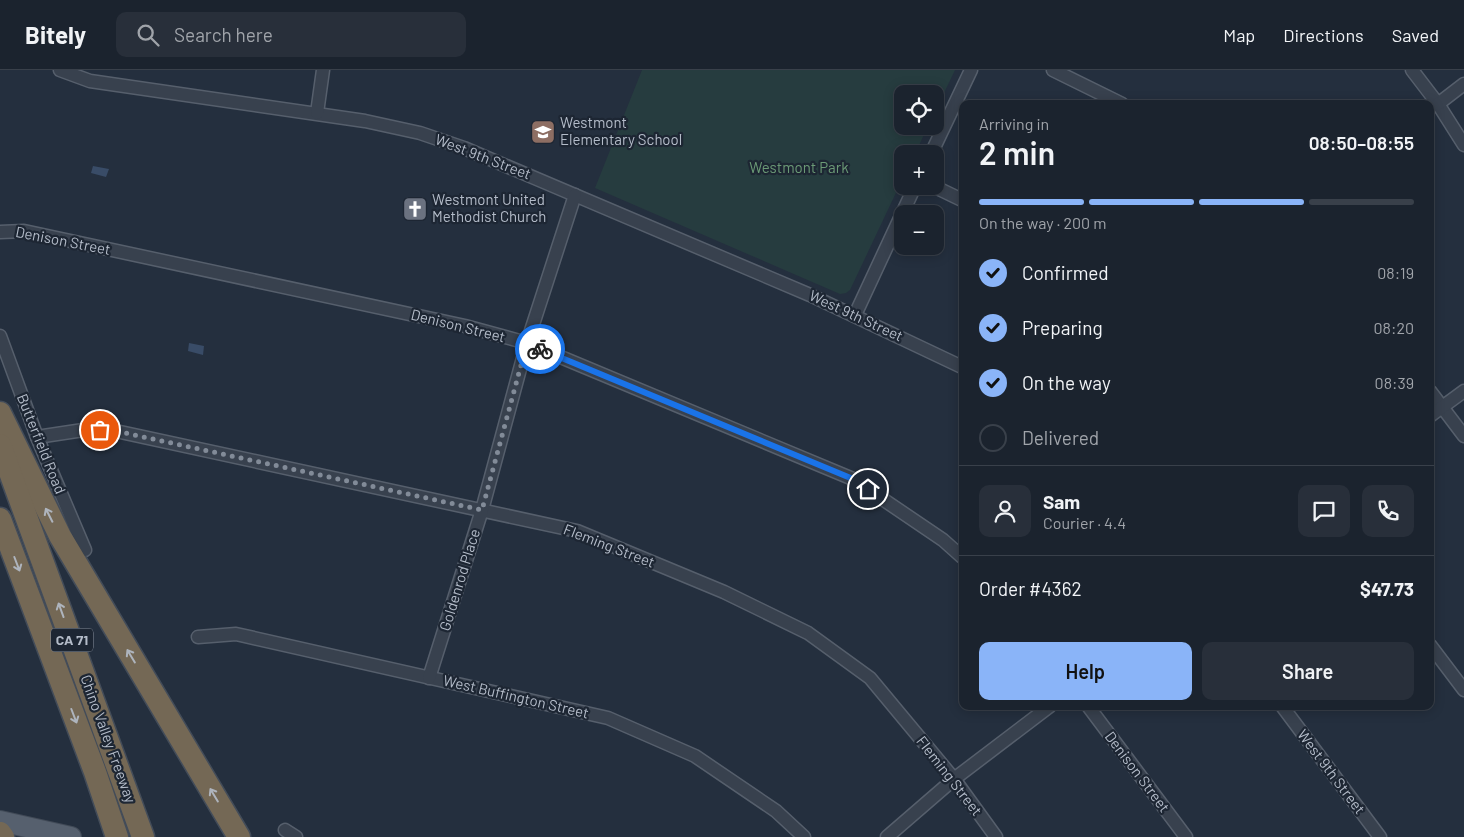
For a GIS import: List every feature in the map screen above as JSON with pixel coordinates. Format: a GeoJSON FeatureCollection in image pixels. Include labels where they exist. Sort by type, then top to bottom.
{"type":"FeatureCollection","features":[{"type":"Feature","properties":{"kind":"highway"},"geometry":{"type":"LineString","coordinates":[[0,413],[60,536],[239,837]]}},
{"type":"Feature","properties":{"kind":"highway","name":"Chino Valley Freeway"},"geometry":{"type":"LineString","coordinates":[[0,445],[143,837]]}},
{"type":"Feature","properties":{"kind":"highway","name":"Chino Valley Freeway"},"geometry":{"type":"LineString","coordinates":[[0,519],[95,772],[116,837]]}},
{"type":"Feature","properties":{"kind":"highway"},"geometry":{"type":"LineString","coordinates":[[0,833],[2,837]]}},
{"type":"Feature","properties":{"kind":"main road"},"geometry":{"type":"LineString","coordinates":[[0,821],[69,837]]}},
{"type":"Feature","properties":{"kind":"street","name":"West 9th Street"},"geometry":{"type":"LineString","coordinates":[[60,70],[90,81],[317,113],[420,133],[464,148],[855,315],[959,366]]}},
{"type":"Feature","properties":{"kind":"street"},"geometry":{"type":"LineString","coordinates":[[317,113],[323,70]]}},
{"type":"Feature","properties":{"kind":"street"},"geometry":{"type":"LineString","coordinates":[[935,145],[971,70]]}},
{"type":"Feature","properties":{"kind":"street"},"geometry":{"type":"LineString","coordinates":[[1053,70],[1114,100]]}},
{"type":"Feature","properties":{"kind":"street"},"geometry":{"type":"LineString","coordinates":[[1412,70],[1438,104],[1464,145]]}},
{"type":"Feature","properties":{"kind":"street"},"geometry":{"type":"LineString","coordinates":[[1438,104],[1464,84]]}},
{"type":"Feature","properties":{"kind":"street"},"geometry":{"type":"LineString","coordinates":[[944,191],[959,199]]}},
{"type":"Feature","properties":{"kind":"street","name":"Goldenrod Place"},"geometry":{"type":"LineString","coordinates":[[429,678],[482,510],[527,343],[575,195]]}},
{"type":"Feature","properties":{"kind":"street"},"geometry":{"type":"LineString","coordinates":[[855,315],[911,195]]}},
{"type":"Feature","properties":{"kind":"street","name":"Denison Street"},"geometry":{"type":"LineString","coordinates":[[0,232],[24,231],[465,326],[527,343],[853,479],[944,540],[959,554]]}},
{"type":"Feature","properties":{"kind":"street","name":"Butterfield Road"},"geometry":{"type":"LineString","coordinates":[[0,336],[37,437],[85,550]]}},
{"type":"Feature","properties":{"kind":"street"},"geometry":{"type":"LineString","coordinates":[[1434,413],[1464,391]]}},
{"type":"Feature","properties":{"kind":"street"},"geometry":{"type":"LineString","coordinates":[[1434,396],[1464,436]]}},
{"type":"Feature","properties":{"kind":"street","name":"Fleming Street"},"geometry":{"type":"LineString","coordinates":[[37,437],[90,429],[111,430],[577,531],[724,592],[808,634],[870,678],[954,779],[996,837]]}},
{"type":"Feature","properties":{"kind":"street","name":"West Buffington Street"},"geometry":{"type":"LineString","coordinates":[[198,636],[236,634],[608,718],[694,756],[776,812],[804,837]]}},
{"type":"Feature","properties":{"kind":"street"},"geometry":{"type":"LineString","coordinates":[[1434,650],[1464,690]]}},
{"type":"Feature","properties":{"kind":"street"},"geometry":{"type":"LineString","coordinates":[[887,837],[954,779],[1045,710]]}},
{"type":"Feature","properties":{"kind":"street","name":"Denison Street"},"geometry":{"type":"LineString","coordinates":[[1091,710],[1186,837]]}},
{"type":"Feature","properties":{"kind":"street","name":"West 9th Street"},"geometry":{"type":"LineString","coordinates":[[1285,710],[1380,837]]}},
{"type":"Feature","properties":{"kind":"green space","name":"Westmont Park"},"geometry":{"type":"Polygon","coordinates":[[[642,70],[955,70],[944,93],[944,85],[894,85],[894,135],[924,135],[919,145],[894,145],[895,195],[850,290],[846,293],[840,294],[595,188],[642,70]]]}},
{"type":"Feature","properties":{"kind":"water"},"geometry":{"type":"Polygon","coordinates":[[[93,166],[109,169],[106,177],[91,173],[93,166]]]}},
{"type":"Feature","properties":{"kind":"water"},"geometry":{"type":"Polygon","coordinates":[[[189,343],[204,346],[203,355],[188,351],[189,343]]]}},
{"type":"Feature","properties":{"kind":"way so far"},"geometry":{"type":"LineString","coordinates":[[100,430],[111,430],[482,510],[527,343],[540,349]]}},
{"type":"Feature","properties":{"kind":"place","name":"Westmont Elementary School"},"geometry":{"type":"Point","coordinates":[543,132]}},
{"type":"Feature","properties":{"kind":"place","name":"Westmont United Methodist Church"},"geometry":{"type":"Point","coordinates":[415,209]}},
{"type":"Feature","properties":{"kind":"route"},"geometry":{"type":"LineString","coordinates":[[540,349],[853,479],[868,489]]}}]}
